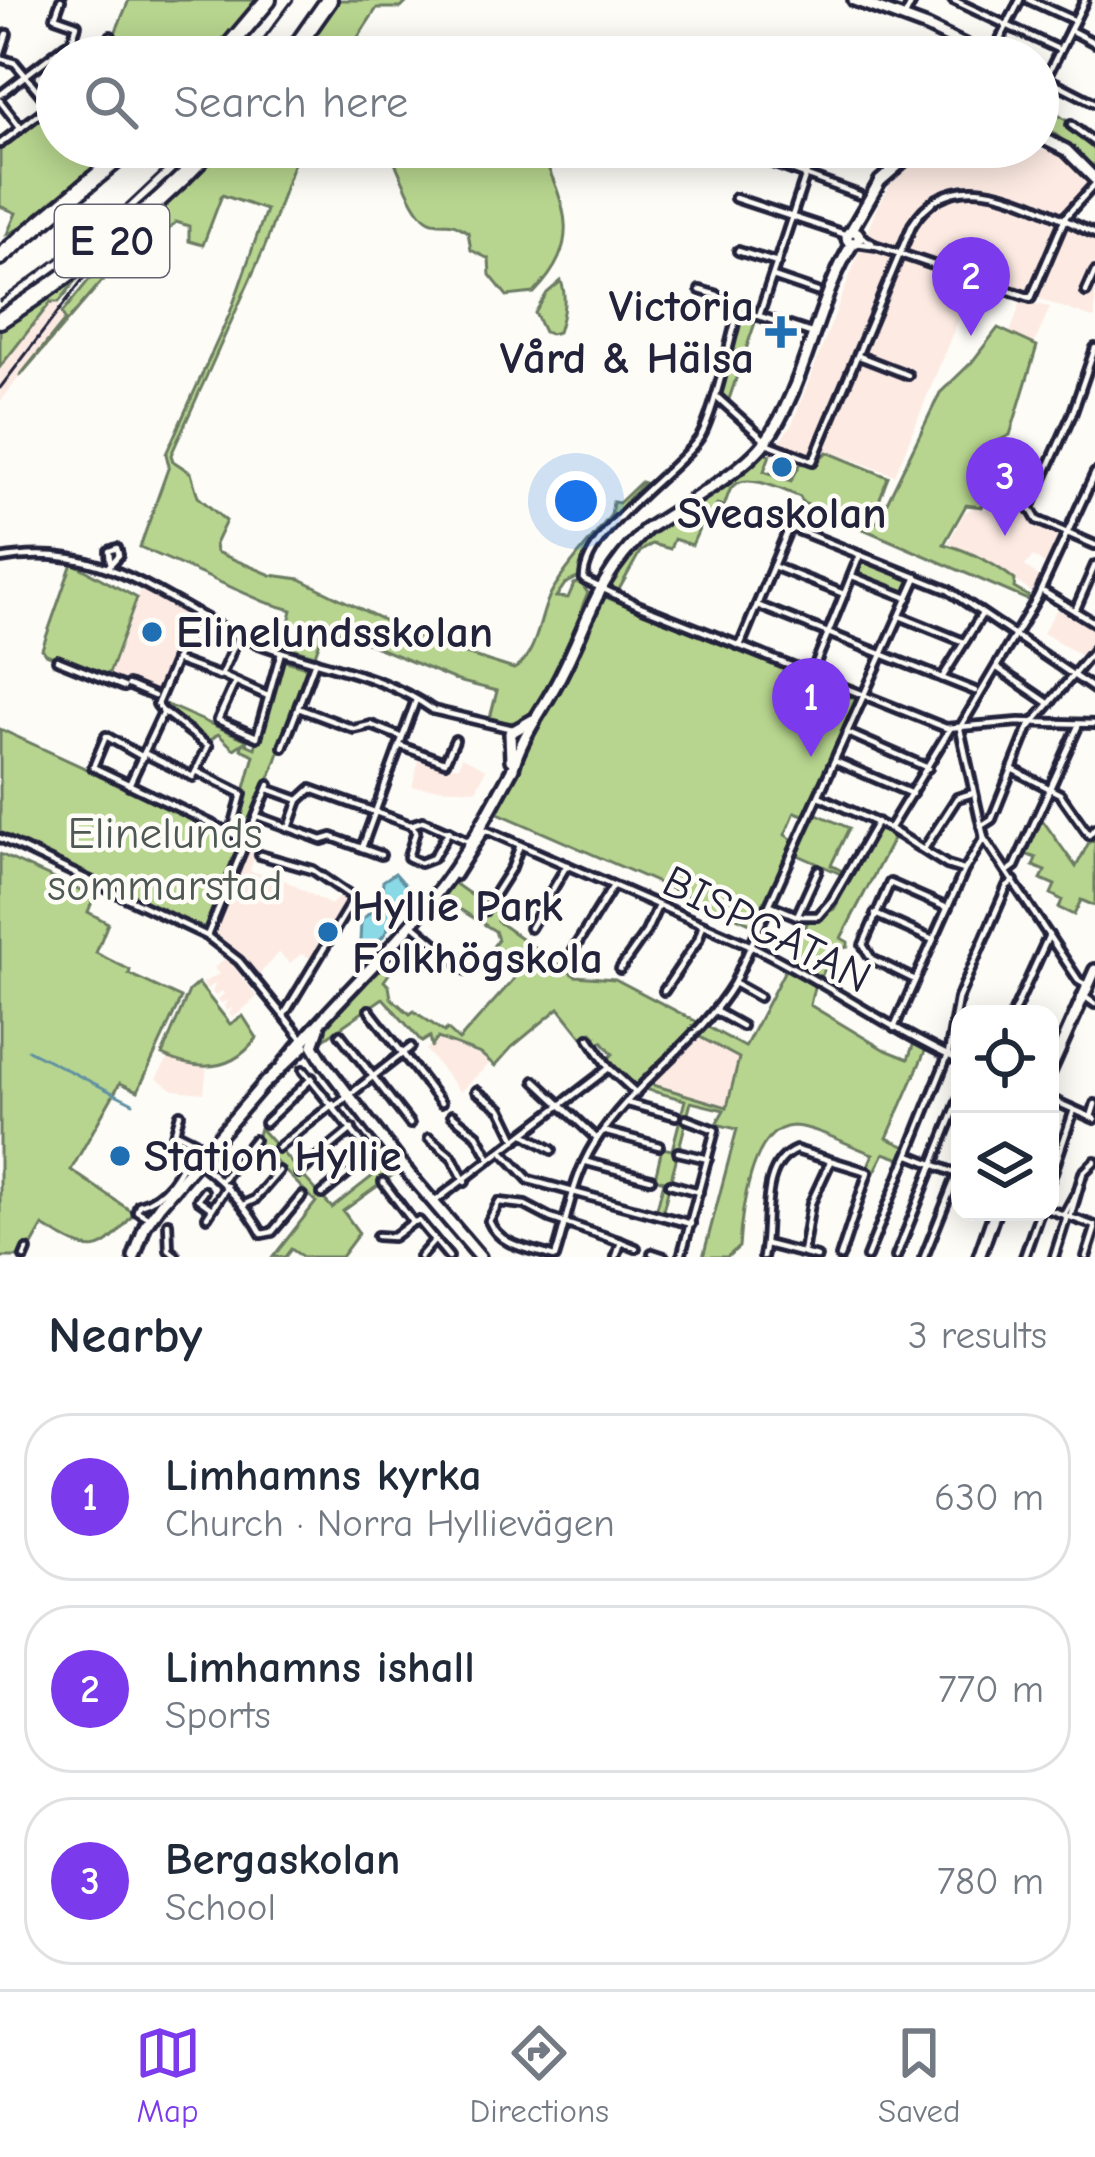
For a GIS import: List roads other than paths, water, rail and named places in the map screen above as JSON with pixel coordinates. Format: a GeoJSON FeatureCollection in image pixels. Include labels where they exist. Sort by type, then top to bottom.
{"type":"FeatureCollection","features":[{"type":"Feature","properties":{"kind":"highway"},"geometry":{"type":"LineString","coordinates":[[238,36],[268,0]]}},
{"type":"Feature","properties":{"kind":"highway"},"geometry":{"type":"LineString","coordinates":[[304,36],[329,0]]}},
{"type":"Feature","properties":{"kind":"highway","name":"E 20"},"geometry":{"type":"LineString","coordinates":[[0,257],[108,168]]}},
{"type":"Feature","properties":{"kind":"highway","name":"E 20"},"geometry":{"type":"LineString","coordinates":[[0,320],[124,230],[190,168]]}},
{"type":"Feature","properties":{"kind":"highway"},"geometry":{"type":"LineString","coordinates":[[11,237],[57,212]]}},
{"type":"Feature","properties":{"kind":"main road"},"geometry":{"type":"LineString","coordinates":[[854,0],[886,5],[945,36]]}},
{"type":"Feature","properties":{"kind":"main road"},"geometry":{"type":"LineString","coordinates":[[1059,145],[1095,178]]}},
{"type":"Feature","properties":{"kind":"main road"},"geometry":{"type":"LineString","coordinates":[[809,347],[874,189],[893,168]]}},
{"type":"Feature","properties":{"kind":"main road"},"geometry":{"type":"LineString","coordinates":[[137,1257],[152,1220],[171,1194],[412,923],[482,829],[505,782],[517,736],[542,712],[596,588],[618,550],[728,473],[764,440],[786,400],[853,237]]}},
{"type":"Feature","properties":{"kind":"main road"},"geometry":{"type":"LineString","coordinates":[[1059,1051],[1095,970]]}},
{"type":"Feature","properties":{"kind":"main road"},"geometry":{"type":"LineString","coordinates":[[305,1039],[480,1257]]}},
{"type":"Feature","properties":{"kind":"main road"},"geometry":{"type":"LineString","coordinates":[[979,1257],[992,1221]]}},
{"type":"Feature","properties":{"kind":"street"},"geometry":{"type":"LineString","coordinates":[[61,0],[55,17],[76,24],[73,36]]}},
{"type":"Feature","properties":{"kind":"street"},"geometry":{"type":"LineString","coordinates":[[904,18],[914,0]]}},
{"type":"Feature","properties":{"kind":"street"},"geometry":{"type":"LineString","coordinates":[[953,0],[1030,36]]}},
{"type":"Feature","properties":{"kind":"street"},"geometry":{"type":"LineString","coordinates":[[1000,36],[1019,0]]}},
{"type":"Feature","properties":{"kind":"street"},"geometry":{"type":"LineString","coordinates":[[1029,0],[1075,21]]}},
{"type":"Feature","properties":{"kind":"street"},"geometry":{"type":"LineString","coordinates":[[1060,50],[1085,0]]}},
{"type":"Feature","properties":{"kind":"street"},"geometry":{"type":"LineString","coordinates":[[1070,30],[1095,43]]}},
{"type":"Feature","properties":{"kind":"street"},"geometry":{"type":"LineString","coordinates":[[7,34],[0,57],[16,63],[36,87]]}},
{"type":"Feature","properties":{"kind":"street"},"geometry":{"type":"LineString","coordinates":[[21,128],[0,98],[36,67]]}},
{"type":"Feature","properties":{"kind":"street"},"geometry":{"type":"LineString","coordinates":[[1059,85],[1095,103]]}},
{"type":"Feature","properties":{"kind":"street"},"geometry":{"type":"LineString","coordinates":[[0,144],[36,116]]}},
{"type":"Feature","properties":{"kind":"street"},"geometry":{"type":"LineString","coordinates":[[1071,125],[1095,143]]}},
{"type":"Feature","properties":{"kind":"street"},"geometry":{"type":"LineString","coordinates":[[788,168],[859,195]]}},
{"type":"Feature","properties":{"kind":"street"},"geometry":{"type":"LineString","coordinates":[[759,316],[808,168]]}},
{"type":"Feature","properties":{"kind":"street"},"geometry":{"type":"LineString","coordinates":[[735,199],[1031,298],[1064,221],[1095,178]]}},
{"type":"Feature","properties":{"kind":"street"},"geometry":{"type":"LineString","coordinates":[[713,394],[764,440],[813,461],[924,208],[959,189],[987,189],[1095,234]]}},
{"type":"Feature","properties":{"kind":"street"},"geometry":{"type":"LineString","coordinates":[[737,251],[777,262]]}},
{"type":"Feature","properties":{"kind":"street"},"geometry":{"type":"LineString","coordinates":[[1086,292],[1095,272]]}},
{"type":"Feature","properties":{"kind":"street"},"geometry":{"type":"LineString","coordinates":[[772,277],[817,292]]}},
{"type":"Feature","properties":{"kind":"street"},"geometry":{"type":"LineString","coordinates":[[700,290],[717,295],[738,312],[813,334]]}},
{"type":"Feature","properties":{"kind":"street"},"geometry":{"type":"LineString","coordinates":[[738,312],[700,437],[629,505],[586,566],[584,578],[596,588],[950,729],[1032,722],[1095,724]]}},
{"type":"Feature","properties":{"kind":"street"},"geometry":{"type":"LineString","coordinates":[[1095,348],[1073,412],[1030,502],[1034,518],[1095,545]]}},
{"type":"Feature","properties":{"kind":"street"},"geometry":{"type":"LineString","coordinates":[[859,356],[908,375]]}},
{"type":"Feature","properties":{"kind":"street"},"geometry":{"type":"LineString","coordinates":[[1095,473],[1041,590],[960,728],[984,838],[1095,1004]]}},
{"type":"Feature","properties":{"kind":"street"},"geometry":{"type":"LineString","coordinates":[[740,646],[791,529],[948,590],[1095,690]]}},
{"type":"Feature","properties":{"kind":"street"},"geometry":{"type":"LineString","coordinates":[[811,676],[860,555]]}},
{"type":"Feature","properties":{"kind":"street"},"geometry":{"type":"LineString","coordinates":[[0,559],[51,557],[109,564],[239,635],[396,691],[433,710],[517,736]]}},
{"type":"Feature","properties":{"kind":"street"},"geometry":{"type":"LineString","coordinates":[[773,566],[844,594]]}},
{"type":"Feature","properties":{"kind":"street"},"geometry":{"type":"LineString","coordinates":[[1075,611],[1095,566]]}},
{"type":"Feature","properties":{"kind":"street"},"geometry":{"type":"LineString","coordinates":[[852,575],[908,598]]}},
{"type":"Feature","properties":{"kind":"street"},"geometry":{"type":"LineString","coordinates":[[636,1248],[564,1222],[508,1200],[500,1202],[489,1221],[503,1240],[554,1257],[564,1222],[572,1192],[597,1139],[715,1011],[734,983],[917,577]]}},
{"type":"Feature","properties":{"kind":"street"},"geometry":{"type":"LineString","coordinates":[[1041,590],[1095,623]]}},
{"type":"Feature","properties":{"kind":"street"},"geometry":{"type":"LineString","coordinates":[[758,604],[975,692]]}},
{"type":"Feature","properties":{"kind":"street"},"geometry":{"type":"LineString","coordinates":[[196,612],[157,697],[163,712],[208,746],[194,777],[106,736],[93,767],[247,841]]}},
{"type":"Feature","properties":{"kind":"street"},"geometry":{"type":"LineString","coordinates":[[941,678],[982,614]]}},
{"type":"Feature","properties":{"kind":"street"},"geometry":{"type":"LineString","coordinates":[[901,616],[964,642]]}},
{"type":"Feature","properties":{"kind":"street"},"geometry":{"type":"LineString","coordinates":[[221,675],[239,635]]}},
{"type":"Feature","properties":{"kind":"street"},"geometry":{"type":"LineString","coordinates":[[981,826],[992,819],[1032,722],[1095,650]]}},
{"type":"Feature","properties":{"kind":"street"},"geometry":{"type":"LineString","coordinates":[[235,682],[218,720],[257,737],[280,652]]}},
{"type":"Feature","properties":{"kind":"street"},"geometry":{"type":"LineString","coordinates":[[57,660],[157,697]]}},
{"type":"Feature","properties":{"kind":"street"},"geometry":{"type":"LineString","coordinates":[[175,660],[268,696]]}},
{"type":"Feature","properties":{"kind":"street"},"geometry":{"type":"LineString","coordinates":[[284,747],[315,662]]}},
{"type":"Feature","properties":{"kind":"street"},"geometry":{"type":"LineString","coordinates":[[997,668],[1048,702]]}},
{"type":"Feature","properties":{"kind":"street"},"geometry":{"type":"LineString","coordinates":[[362,848],[415,701]]}},
{"type":"Feature","properties":{"kind":"street"},"geometry":{"type":"LineString","coordinates":[[298,708],[354,729],[371,725],[402,737]]}},
{"type":"Feature","properties":{"kind":"street"},"geometry":{"type":"LineString","coordinates":[[129,784],[163,712]]}},
{"type":"Feature","properties":{"kind":"street"},"geometry":{"type":"LineString","coordinates":[[1007,872],[1015,866],[1078,724]]}},
{"type":"Feature","properties":{"kind":"street"},"geometry":{"type":"LineString","coordinates":[[890,829],[950,729]]}},
{"type":"Feature","properties":{"kind":"street"},"geometry":{"type":"LineString","coordinates":[[848,733],[928,768]]}},
{"type":"Feature","properties":{"kind":"street"},"geometry":{"type":"LineString","coordinates":[[398,746],[445,762],[455,740]]}},
{"type":"Feature","properties":{"kind":"street"},"geometry":{"type":"LineString","coordinates":[[835,761],[912,794]]}},
{"type":"Feature","properties":{"kind":"street"},"geometry":{"type":"LineString","coordinates":[[1012,769],[1051,787],[1093,832]]}},
{"type":"Feature","properties":{"kind":"street"},"geometry":{"type":"LineString","coordinates":[[196,771],[242,794],[232,833]]}},
{"type":"Feature","properties":{"kind":"street"},"geometry":{"type":"LineString","coordinates":[[208,935],[268,787],[298,800]]}},
{"type":"Feature","properties":{"kind":"street"},"geometry":{"type":"LineString","coordinates":[[289,828],[298,800],[311,788],[412,825],[416,831],[408,857],[421,863],[433,858],[449,831]]}},
{"type":"Feature","properties":{"kind":"street"},"geometry":{"type":"LineString","coordinates":[[924,850],[957,797],[973,793]]}},
{"type":"Feature","properties":{"kind":"street"},"geometry":{"type":"LineString","coordinates":[[819,796],[964,871]]}},
{"type":"Feature","properties":{"kind":"street"},"geometry":{"type":"LineString","coordinates":[[257,816],[380,855]]}},
{"type":"Feature","properties":{"kind":"street"},"geometry":{"type":"LineString","coordinates":[[412,825],[422,821],[470,842]]}},
{"type":"Feature","properties":{"kind":"street"},"geometry":{"type":"LineString","coordinates":[[771,905],[812,918],[824,910],[877,822]]}},
{"type":"Feature","properties":{"kind":"street"},"geometry":{"type":"LineString","coordinates":[[456,877],[482,829]]}},
{"type":"Feature","properties":{"kind":"street","name":"BISPGATAN"},"geometry":{"type":"LineString","coordinates":[[482,829],[752,946],[894,1029],[951,1056]]}},
{"type":"Feature","properties":{"kind":"street"},"geometry":{"type":"LineString","coordinates":[[0,838],[208,935],[239,961],[305,1039]]}},
{"type":"Feature","properties":{"kind":"street"},"geometry":{"type":"LineString","coordinates":[[894,1029],[964,871],[984,838]]}},
{"type":"Feature","properties":{"kind":"street"},"geometry":{"type":"LineString","coordinates":[[484,911],[515,862],[520,845]]}},
{"type":"Feature","properties":{"kind":"street"},"geometry":{"type":"LineString","coordinates":[[260,855],[322,874],[354,898],[284,1015]]}},
{"type":"Feature","properties":{"kind":"street"},"geometry":{"type":"LineString","coordinates":[[530,928],[567,865]]}},
{"type":"Feature","properties":{"kind":"street"},"geometry":{"type":"LineString","coordinates":[[796,916],[818,870]]}},
{"type":"Feature","properties":{"kind":"street"},"geometry":{"type":"LineString","coordinates":[[867,1257],[948,1055],[958,999],[1006,886],[1014,881]]}},
{"type":"Feature","properties":{"kind":"street"},"geometry":{"type":"LineString","coordinates":[[915,980],[872,959],[863,945],[875,914],[890,884],[947,908]]}},
{"type":"Feature","properties":{"kind":"street"},"geometry":{"type":"LineString","coordinates":[[569,957],[613,886]]}},
{"type":"Feature","properties":{"kind":"street"},"geometry":{"type":"LineString","coordinates":[[620,969],[658,906]]}},
{"type":"Feature","properties":{"kind":"street"},"geometry":{"type":"LineString","coordinates":[[875,914],[933,940]]}},
{"type":"Feature","properties":{"kind":"street"},"geometry":{"type":"LineString","coordinates":[[412,923],[468,970]]}},
{"type":"Feature","properties":{"kind":"street"},"geometry":{"type":"LineString","coordinates":[[664,991],[703,925]]}},
{"type":"Feature","properties":{"kind":"street"},"geometry":{"type":"LineString","coordinates":[[1017,1005],[1049,935]]}},
{"type":"Feature","properties":{"kind":"street"},"geometry":{"type":"LineString","coordinates":[[734,983],[759,997]]}},
{"type":"Feature","properties":{"kind":"street"},"geometry":{"type":"LineString","coordinates":[[369,1010],[441,1103]]}},
{"type":"Feature","properties":{"kind":"street"},"geometry":{"type":"LineString","coordinates":[[715,1011],[742,1026]]}},
{"type":"Feature","properties":{"kind":"street"},"geometry":{"type":"LineString","coordinates":[[340,1034],[410,1124]]}},
{"type":"Feature","properties":{"kind":"street"},"geometry":{"type":"LineString","coordinates":[[590,1038],[609,1069],[636,1093]]}},
{"type":"Feature","properties":{"kind":"street"},"geometry":{"type":"LineString","coordinates":[[278,1148],[411,1047]]}},
{"type":"Feature","properties":{"kind":"street"},"geometry":{"type":"LineString","coordinates":[[433,1203],[609,1069]]}},
{"type":"Feature","properties":{"kind":"street"},"geometry":{"type":"LineString","coordinates":[[303,1070],[368,1150],[365,1159],[322,1194]]}},
{"type":"Feature","properties":{"kind":"street"},"geometry":{"type":"LineString","coordinates":[[265,1123],[312,1078]]}},
{"type":"Feature","properties":{"kind":"street"},"geometry":{"type":"LineString","coordinates":[[535,1081],[597,1139]]}},
{"type":"Feature","properties":{"kind":"street"},"geometry":{"type":"LineString","coordinates":[[476,1091],[501,1109],[517,1141]]}},
{"type":"Feature","properties":{"kind":"street"},"geometry":{"type":"LineString","coordinates":[[627,1102],[676,1116]]}},
{"type":"Feature","properties":{"kind":"street"},"geometry":{"type":"LineString","coordinates":[[1059,1103],[1093,1118],[1095,1104]]}},
{"type":"Feature","properties":{"kind":"street"},"geometry":{"type":"LineString","coordinates":[[1059,1154],[1074,1109]]}},
{"type":"Feature","properties":{"kind":"street"},"geometry":{"type":"LineString","coordinates":[[896,1257],[953,1113]]}},
{"type":"Feature","properties":{"kind":"street"},"geometry":{"type":"LineString","coordinates":[[180,1114],[167,1157],[182,1167]]}},
{"type":"Feature","properties":{"kind":"street"},"geometry":{"type":"LineString","coordinates":[[452,1114],[481,1140],[491,1162]]}},
{"type":"Feature","properties":{"kind":"street"},"geometry":{"type":"LineString","coordinates":[[681,1257],[715,1128],[686,1119]]}},
{"type":"Feature","properties":{"kind":"street"},"geometry":{"type":"LineString","coordinates":[[298,1173],[352,1129]]}},
{"type":"Feature","properties":{"kind":"street"},"geometry":{"type":"LineString","coordinates":[[603,1131],[659,1147]]}},
{"type":"Feature","properties":{"kind":"street"},"geometry":{"type":"LineString","coordinates":[[152,1220],[137,1211],[139,1205],[158,1198],[195,1142],[175,1132]]}},
{"type":"Feature","properties":{"kind":"street"},"geometry":{"type":"LineString","coordinates":[[525,1135],[552,1150]]}},
{"type":"Feature","properties":{"kind":"street"},"geometry":{"type":"LineString","coordinates":[[429,1138],[452,1157],[465,1182]]}},
{"type":"Feature","properties":{"kind":"street"},"geometry":{"type":"LineString","coordinates":[[206,1217],[254,1140]]}},
{"type":"Feature","properties":{"kind":"street"},"geometry":{"type":"LineString","coordinates":[[763,1257],[768,1192],[786,1155],[796,1150],[862,1168],[868,1176],[841,1257]]}},
{"type":"Feature","properties":{"kind":"street"},"geometry":{"type":"LineString","coordinates":[[678,1152],[708,1160]]}},
{"type":"Feature","properties":{"kind":"street"},"geometry":{"type":"LineString","coordinates":[[504,1153],[523,1178],[691,1224]]}},
{"type":"Feature","properties":{"kind":"street"},"geometry":{"type":"LineString","coordinates":[[908,1154],[951,1170]]}},
{"type":"Feature","properties":{"kind":"street"},"geometry":{"type":"LineString","coordinates":[[1054,1257],[1084,1170],[1095,1161]]}},
{"type":"Feature","properties":{"kind":"street"},"geometry":{"type":"LineString","coordinates":[[198,1162],[243,1205],[262,1234],[272,1232],[302,1196]]}},
{"type":"Feature","properties":{"kind":"street"},"geometry":{"type":"LineString","coordinates":[[584,1162],[651,1179]]}},
{"type":"Feature","properties":{"kind":"street"},"geometry":{"type":"LineString","coordinates":[[766,1244],[810,1256],[811,1203],[830,1162]]}},
{"type":"Feature","properties":{"kind":"street"},"geometry":{"type":"LineString","coordinates":[[243,1205],[254,1201],[279,1171]]}},
{"type":"Feature","properties":{"kind":"street"},"geometry":{"type":"LineString","coordinates":[[382,1182],[413,1222]]}},
{"type":"Feature","properties":{"kind":"street"},"geometry":{"type":"LineString","coordinates":[[670,1184],[699,1192]]}},
{"type":"Feature","properties":{"kind":"street"},"geometry":{"type":"LineString","coordinates":[[203,1191],[198,1199],[212,1209]]}},
{"type":"Feature","properties":{"kind":"street"},"geometry":{"type":"LineString","coordinates":[[924,1257],[951,1191]]}},
{"type":"Feature","properties":{"kind":"street"},"geometry":{"type":"LineString","coordinates":[[1059,1213],[1095,1228],[1085,1257]]}},
{"type":"Feature","properties":{"kind":"street"},"geometry":{"type":"LineString","coordinates":[[377,1236],[393,1237],[419,1221],[449,1257]]}},
{"type":"Feature","properties":{"kind":"street"},"geometry":{"type":"LineString","coordinates":[[1024,1257],[1037,1221]]}},
{"type":"Feature","properties":{"kind":"street"},"geometry":{"type":"LineString","coordinates":[[168,1223],[172,1252]]}},
{"type":"Feature","properties":{"kind":"street"},"geometry":{"type":"LineString","coordinates":[[420,1257],[434,1241]]}},
{"type":"Feature","properties":{"kind":"street"},"geometry":{"type":"LineString","coordinates":[[616,1257],[621,1242]]}},
{"type":"Feature","properties":{"kind":"street"},"geometry":{"type":"LineString","coordinates":[[652,1253],[664,1257]]}},
{"type":"Feature","properties":{"kind":"water"},"geometry":{"type":"Polygon","coordinates":[[[395,873],[409,889],[408,904],[391,913],[385,934],[366,946],[360,942],[361,921],[381,902],[383,881],[395,873]]]}},
{"type":"Feature","properties":{"kind":"waterway"},"geometry":{"type":"LineString","coordinates":[[28,1050],[133,1103]]}},
{"type":"Feature","properties":{"kind":"waterway"},"geometry":{"type":"LineString","coordinates":[[1058,1257],[1068,1222]]}},
{"type":"Feature","properties":{"kind":"railway"},"geometry":{"type":"LineString","coordinates":[[266,36],[293,0]]}},
{"type":"Feature","properties":{"kind":"railway"},"geometry":{"type":"LineString","coordinates":[[0,301],[115,216],[166,168]]}},
{"type":"Feature","properties":{"kind":"railway"},"geometry":{"type":"LineString","coordinates":[[0,388],[93,266]]}},
{"type":"Feature","properties":{"kind":"place","name":"Victoria Vård & Hälsa"},"geometry":{"type":"Point","coordinates":[781,332]}},
{"type":"Feature","properties":{"kind":"place","name":"Limhamns ishall"},"geometry":{"type":"Point","coordinates":[971,336]}},
{"type":"Feature","properties":{"kind":"place","name":"Sveaskolan"},"geometry":{"type":"Point","coordinates":[782,467]}},
{"type":"Feature","properties":{"kind":"place","name":"Bergaskolan"},"geometry":{"type":"Point","coordinates":[1005,536]}},
{"type":"Feature","properties":{"kind":"place","name":"Elinelundsskolan"},"geometry":{"type":"Point","coordinates":[152,632]}},
{"type":"Feature","properties":{"kind":"place","name":"Limhamns kyrka"},"geometry":{"type":"Point","coordinates":[811,757]}},
{"type":"Feature","properties":{"kind":"place","name":"Hyllie Park Folkhögskola"},"geometry":{"type":"Point","coordinates":[328,932]}},
{"type":"Feature","properties":{"kind":"place","name":"Station Hyllie"},"geometry":{"type":"Point","coordinates":[120,1156]}},
{"type":"Feature","properties":{"kind":"park label","name":"Elinelunds sommarstad"},"geometry":{"type":"Point","coordinates":[165,859]}}]}
